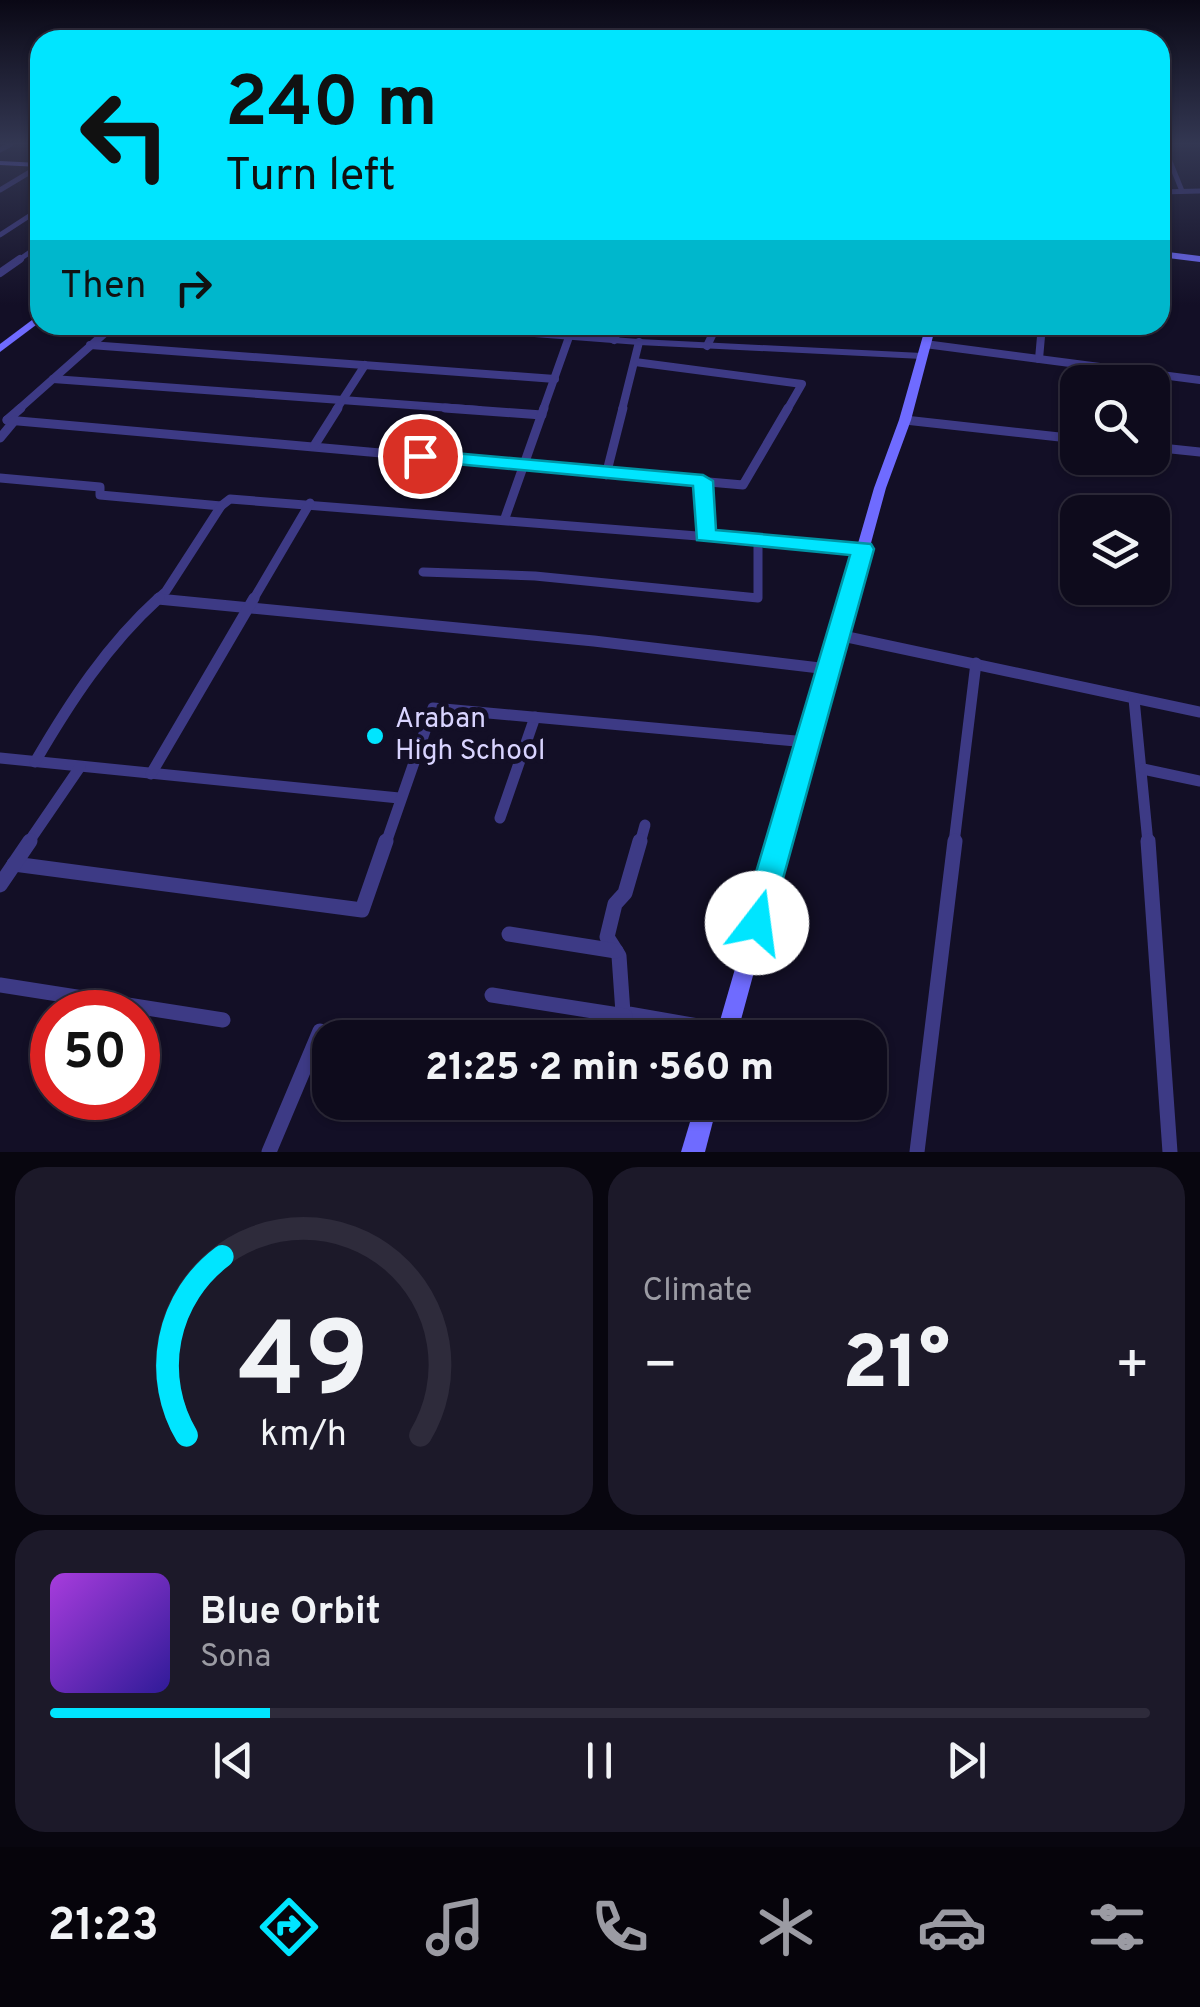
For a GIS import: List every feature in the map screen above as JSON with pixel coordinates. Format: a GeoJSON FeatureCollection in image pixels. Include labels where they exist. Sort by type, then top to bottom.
{"type":"FeatureCollection","features":[{"type":"Feature","properties":{"kind":"main road"},"geometry":{"type":"LineString","coordinates":[[1170,255],[1200,258]]}},
{"type":"Feature","properties":{"kind":"main road"},"geometry":{"type":"LineString","coordinates":[[0,349],[30,324]]}},
{"type":"Feature","properties":{"kind":"main road"},"geometry":{"type":"LineString","coordinates":[[730,1020],[882,481],[906,420],[927,338]]}},
{"type":"Feature","properties":{"kind":"main road"},"geometry":{"type":"LineString","coordinates":[[694,1152],[702,1120]]}},
{"type":"Feature","properties":{"kind":"street"},"geometry":{"type":"LineString","coordinates":[[0,235],[30,216]]}},
{"type":"Feature","properties":{"kind":"street"},"geometry":{"type":"LineString","coordinates":[[0,273],[30,252]]}},
{"type":"Feature","properties":{"kind":"street"},"geometry":{"type":"LineString","coordinates":[[102,335],[7,420],[743,485],[802,384],[635,362]]}},
{"type":"Feature","properties":{"kind":"street"},"geometry":{"type":"LineString","coordinates":[[556,335],[707,346],[927,338],[1040,359],[1200,380]]}},
{"type":"Feature","properties":{"kind":"street"},"geometry":{"type":"LineString","coordinates":[[614,340],[616,335]]}},
{"type":"Feature","properties":{"kind":"street"},"geometry":{"type":"LineString","coordinates":[[707,346],[712,335]]}},
{"type":"Feature","properties":{"kind":"street"},"geometry":{"type":"LineString","coordinates":[[1040,359],[1041,335]]}},
{"type":"Feature","properties":{"kind":"street"},"geometry":{"type":"LineString","coordinates":[[505,518],[569,337]]}},
{"type":"Feature","properties":{"kind":"street"},"geometry":{"type":"LineString","coordinates":[[606,475],[638,342]]}},
{"type":"Feature","properties":{"kind":"street"},"geometry":{"type":"LineString","coordinates":[[90,345],[555,379]]}},
{"type":"Feature","properties":{"kind":"street"},"geometry":{"type":"LineString","coordinates":[[314,446],[365,365]]}},
{"type":"Feature","properties":{"kind":"street"},"geometry":{"type":"LineString","coordinates":[[52,379],[542,415]]}},
{"type":"Feature","properties":{"kind":"street"},"geometry":{"type":"LineString","coordinates":[[0,438],[16,420]]}},
{"type":"Feature","properties":{"kind":"street"},"geometry":{"type":"LineString","coordinates":[[906,420],[1060,437]]}},
{"type":"Feature","properties":{"kind":"street"},"geometry":{"type":"LineString","coordinates":[[1170,449],[1200,452]]}},
{"type":"Feature","properties":{"kind":"street"},"geometry":{"type":"LineString","coordinates":[[0,478],[100,487],[100,495],[221,506]]}},
{"type":"Feature","properties":{"kind":"street"},"geometry":{"type":"LineString","coordinates":[[703,481],[705,536]]}},
{"type":"Feature","properties":{"kind":"street"},"geometry":{"type":"LineString","coordinates":[[35,762],[70,701],[129,624],[158,599],[221,506],[235,499],[863,549]]}},
{"type":"Feature","properties":{"kind":"street"},"geometry":{"type":"LineString","coordinates":[[151,774],[310,503]]}},
{"type":"Feature","properties":{"kind":"street"},"geometry":{"type":"LineString","coordinates":[[423,572],[534,576],[758,598],[758,540]]}},
{"type":"Feature","properties":{"kind":"street"},"geometry":{"type":"LineString","coordinates":[[158,599],[828,668]]}},
{"type":"Feature","properties":{"kind":"street"},"geometry":{"type":"LineString","coordinates":[[838,635],[1200,712]]}},
{"type":"Feature","properties":{"kind":"street"},"geometry":{"type":"LineString","coordinates":[[917,1152],[976,663]]}},
{"type":"Feature","properties":{"kind":"street"},"geometry":{"type":"LineString","coordinates":[[1134,698],[1144,769],[1170,1152]]}},
{"type":"Feature","properties":{"kind":"street"},"geometry":{"type":"LineString","coordinates":[[14,864],[362,910],[433,708],[807,742]]}},
{"type":"Feature","properties":{"kind":"street"},"geometry":{"type":"LineString","coordinates":[[500,818],[535,717]]}},
{"type":"Feature","properties":{"kind":"street"},"geometry":{"type":"LineString","coordinates":[[0,758],[399,798]]}},
{"type":"Feature","properties":{"kind":"street"},"geometry":{"type":"LineString","coordinates":[[0,885],[80,767]]}},
{"type":"Feature","properties":{"kind":"street"},"geometry":{"type":"LineString","coordinates":[[1144,769],[1200,781]]}},
{"type":"Feature","properties":{"kind":"street"},"geometry":{"type":"LineString","coordinates":[[625,1016],[617,951],[607,937],[615,904],[626,893],[645,825]]}},
{"type":"Feature","properties":{"kind":"street"},"geometry":{"type":"LineString","coordinates":[[509,934],[617,951]]}},
{"type":"Feature","properties":{"kind":"street"},"geometry":{"type":"LineString","coordinates":[[0,985],[223,1020]]}},
{"type":"Feature","properties":{"kind":"street"},"geometry":{"type":"LineString","coordinates":[[492,994],[647,1020]]}},
{"type":"Feature","properties":{"kind":"street"},"geometry":{"type":"LineString","coordinates":[[269,1152],[312,1051]]}},
{"type":"Feature","properties":{"kind":"place","name":"Araban High School"},"geometry":{"type":"Point","coordinates":[375,736]}},
{"type":"Feature","properties":{"kind":"route"},"geometry":{"type":"LineString","coordinates":[[420,456],[703,481],[705,536],[863,549],[757,923]]}}]}
